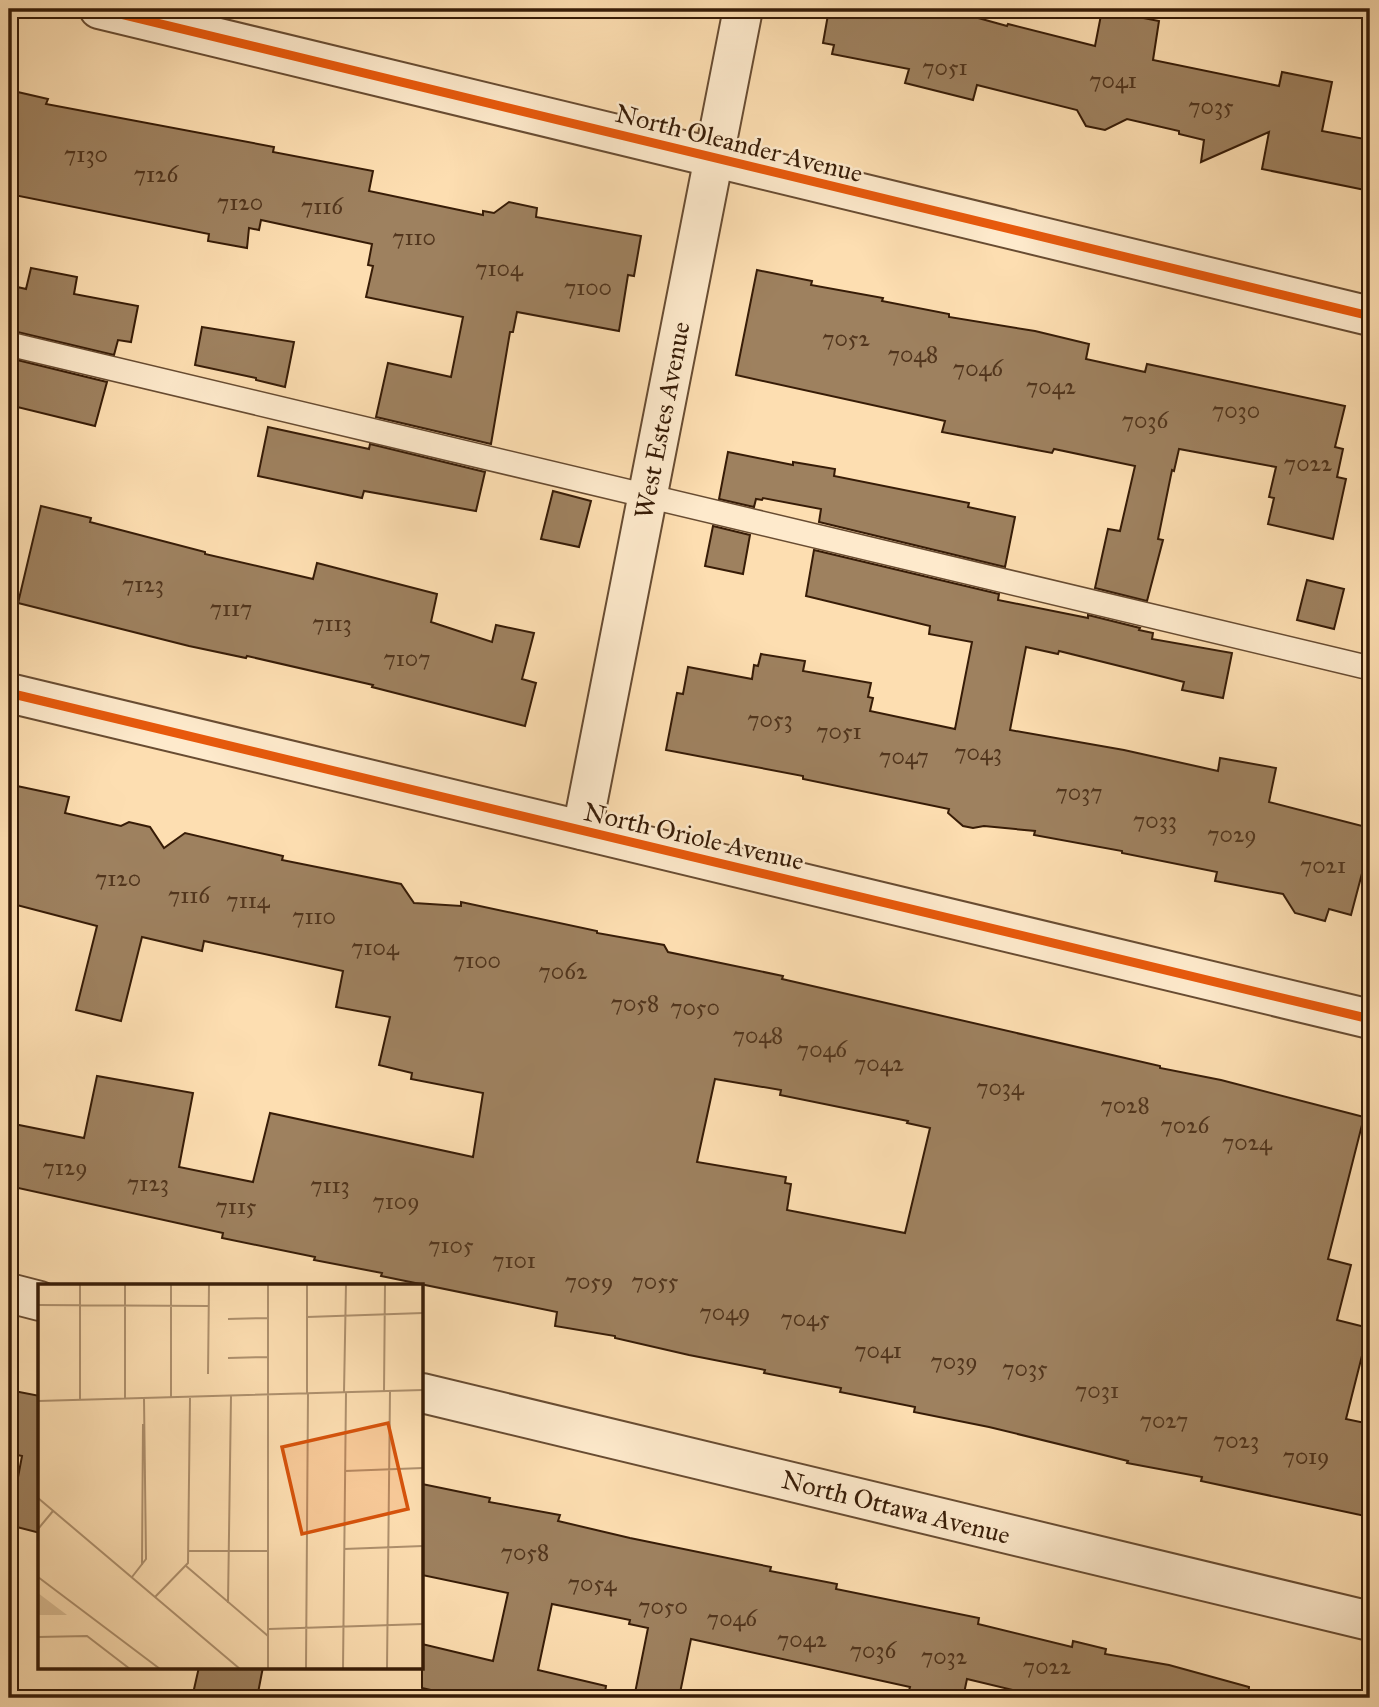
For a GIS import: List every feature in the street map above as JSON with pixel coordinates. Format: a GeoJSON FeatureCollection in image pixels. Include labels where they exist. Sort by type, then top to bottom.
{"type":"FeatureCollection","features":[{"type":"Feature","properties":{"kind":"street","name":"North Oleander Avenue"},"geometry":{"type":"LineString","coordinates":[[99,9],[1370,316]]}},
{"type":"Feature","properties":{"kind":"street","name":"West Estes Avenue"},"geometry":{"type":"LineString","coordinates":[[582,830],[743,9]]}},
{"type":"Feature","properties":{"kind":"street","name":"North Oriole Avenue"},"geometry":{"type":"LineString","coordinates":[[9,693],[1370,1019]]}},
{"type":"Feature","properties":{"kind":"street"},"geometry":{"type":"LineString","coordinates":[[9,1293],[38,1300]]}},
{"type":"Feature","properties":{"kind":"street","name":"North Ottawa Avenue"},"geometry":{"type":"LineString","coordinates":[[424,1393],[1370,1621]]}},
{"type":"Feature","properties":{"kind":"lane"},"geometry":{"type":"LineString","coordinates":[[9,344],[1370,668]]}},
{"type":"Feature","properties":{"kind":"building"},"geometry":{"type":"Polygon","coordinates":[[[829,9],[946,9],[1095,46],[1102,10],[1159,21],[1153,60],[1279,86],[1282,72],[1332,82],[1322,131],[1370,140],[1370,191],[1262,169],[1269,132],[1201,162],[1204,140],[1179,134],[1179,131],[1127,119],[1105,130],[1086,126],[1077,110],[977,85],[973,100],[905,83],[909,69],[832,54],[834,45],[823,43],[829,9]]]}},
{"type":"Feature","properties":{"kind":"building"},"geometry":{"type":"Polygon","coordinates":[[[9,90],[48,99],[46,104],[274,147],[273,152],[373,171],[369,191],[483,215],[483,211],[494,213],[509,202],[537,208],[536,217],[641,236],[634,276],[628,275],[619,331],[517,312],[513,332],[510,332],[491,444],[376,417],[388,363],[451,377],[463,317],[366,297],[373,266],[368,265],[372,244],[261,220],[259,230],[249,228],[247,248],[208,241],[209,234],[9,194],[9,90]]]}},
{"type":"Feature","properties":{"kind":"building"},"geometry":{"type":"Polygon","coordinates":[[[31,268],[77,277],[74,294],[138,306],[131,342],[118,340],[114,355],[9,330],[9,285],[26,289],[31,268]]]}},
{"type":"Feature","properties":{"kind":"building"},"geometry":{"type":"Polygon","coordinates":[[[757,270],[812,281],[811,285],[949,314],[949,317],[1035,331],[1089,344],[1086,359],[1145,372],[1147,364],[1345,406],[1335,447],[1343,449],[1337,477],[1346,479],[1333,539],[1268,524],[1274,498],[1269,497],[1276,467],[1179,449],[1158,539],[1163,540],[1147,601],[1095,588],[1108,529],[1120,531],[1135,466],[1054,449],[1052,453],[942,432],[945,421],[736,375],[757,270]]]}},
{"type":"Feature","properties":{"kind":"building"},"geometry":{"type":"Polygon","coordinates":[[[202,327],[294,342],[285,387],[195,365],[202,327]]]}},
{"type":"Feature","properties":{"kind":"building"},"geometry":{"type":"Polygon","coordinates":[[[9,358],[107,382],[95,426],[9,405],[9,358]]]}},
{"type":"Feature","properties":{"kind":"building"},"geometry":{"type":"Polygon","coordinates":[[[268,427],[369,449],[370,444],[485,472],[476,511],[364,491],[362,498],[258,476],[268,427]]]}},
{"type":"Feature","properties":{"kind":"building"},"geometry":{"type":"Polygon","coordinates":[[[728,452],[793,465],[793,462],[835,469],[834,476],[969,503],[968,507],[1015,517],[1005,567],[819,522],[821,509],[763,498],[756,499],[754,507],[719,499],[728,452]]]}},
{"type":"Feature","properties":{"kind":"building"},"geometry":{"type":"Polygon","coordinates":[[[553,491],[591,501],[579,547],[541,539],[553,491]]]}},
{"type":"Feature","properties":{"kind":"building"},"geometry":{"type":"Polygon","coordinates":[[[41,506],[91,518],[90,522],[205,554],[313,579],[317,563],[437,594],[431,622],[492,642],[496,625],[534,633],[522,679],[536,683],[525,726],[372,687],[373,685],[247,656],[246,658],[189,646],[18,603],[41,506]]]}},
{"type":"Feature","properties":{"kind":"building"},"geometry":{"type":"Polygon","coordinates":[[[713,526],[750,535],[743,574],[705,566],[713,526]]]}},
{"type":"Feature","properties":{"kind":"building"},"geometry":{"type":"Polygon","coordinates":[[[814,550],[999,594],[998,600],[1088,618],[1088,615],[1140,628],[1139,630],[1153,633],[1152,639],[1232,653],[1223,698],[1182,690],[1184,682],[1059,651],[1058,654],[1026,647],[1010,730],[1124,750],[1218,771],[1220,758],[1276,768],[1269,802],[1370,828],[1370,843],[1351,915],[1329,909],[1325,921],[1295,913],[1283,894],[1215,881],[1217,872],[1034,835],[1035,831],[963,826],[948,813],[949,809],[803,779],[803,776],[666,750],[677,693],[683,694],[688,667],[752,679],[754,665],[758,666],[761,654],[805,661],[803,671],[871,683],[868,697],[873,698],[870,711],[955,729],[972,642],[929,634],[930,626],[806,596],[814,550]]]}},
{"type":"Feature","properties":{"kind":"building"},"geometry":{"type":"Polygon","coordinates":[[[1307,580],[1344,589],[1334,629],[1297,620],[1307,580]]]}},
{"type":"Feature","properties":{"kind":"building"},"geometry":{"type":"Polygon","coordinates":[[[17,786],[69,797],[65,813],[121,826],[129,822],[150,827],[164,848],[185,833],[283,856],[282,860],[401,884],[414,903],[461,906],[461,902],[597,933],[664,945],[668,952],[783,976],[782,979],[1221,1080],[1364,1117],[1328,1259],[1351,1265],[1337,1320],[1369,1328],[1346,1419],[1370,1424],[1370,1517],[1201,1481],[1202,1477],[1127,1463],[1128,1461],[989,1427],[914,1412],[915,1407],[840,1392],[841,1388],[764,1373],[765,1370],[689,1355],[615,1336],[555,1326],[557,1312],[381,1276],[382,1273],[222,1238],[223,1233],[9,1186],[9,1123],[84,1138],[97,1076],[193,1093],[179,1167],[253,1182],[270,1113],[473,1157],[483,1093],[411,1079],[412,1073],[379,1065],[390,1017],[336,1007],[343,971],[204,941],[202,951],[142,937],[121,1021],[76,1010],[97,926],[9,903],[9,827],[17,786]],[[715,1079],[697,1162],[786,1177],[785,1183],[791,1184],[787,1210],[905,1233],[930,1128],[907,1123],[908,1121],[780,1095],[781,1090],[715,1079]]]}},
{"type":"Feature","properties":{"kind":"building"},"geometry":{"type":"Polygon","coordinates":[[[9,1390],[38,1396],[38,1532],[9,1525],[22,1456],[9,1453],[9,1390]]]}},
{"type":"Feature","properties":{"kind":"building"},"geometry":{"type":"Polygon","coordinates":[[[424,1484],[490,1498],[489,1502],[560,1515],[558,1521],[771,1567],[770,1571],[837,1584],[836,1589],[979,1618],[978,1624],[1072,1647],[1073,1641],[1106,1649],[1105,1654],[1169,1665],[1249,1687],[1248,1698],[1028,1698],[1029,1694],[967,1679],[963,1698],[926,1698],[908,1694],[910,1687],[691,1639],[679,1698],[634,1698],[648,1628],[629,1624],[630,1620],[552,1604],[538,1670],[606,1686],[604,1698],[486,1698],[458,1693],[457,1696],[422,1688],[424,1644],[493,1661],[508,1593],[424,1575],[424,1484]]]}},
{"type":"Feature","properties":{"kind":"building"},"geometry":{"type":"Polygon","coordinates":[[[199,1668],[263,1668],[257,1698],[192,1698],[199,1668]]]}},
{"type":"Feature","properties":{"kind":"cycle path"},"geometry":{"type":"LineString","coordinates":[[99,9],[1370,316]]}},
{"type":"Feature","properties":{"kind":"cycle path"},"geometry":{"type":"LineString","coordinates":[[9,693],[1370,1019]]}}]}
